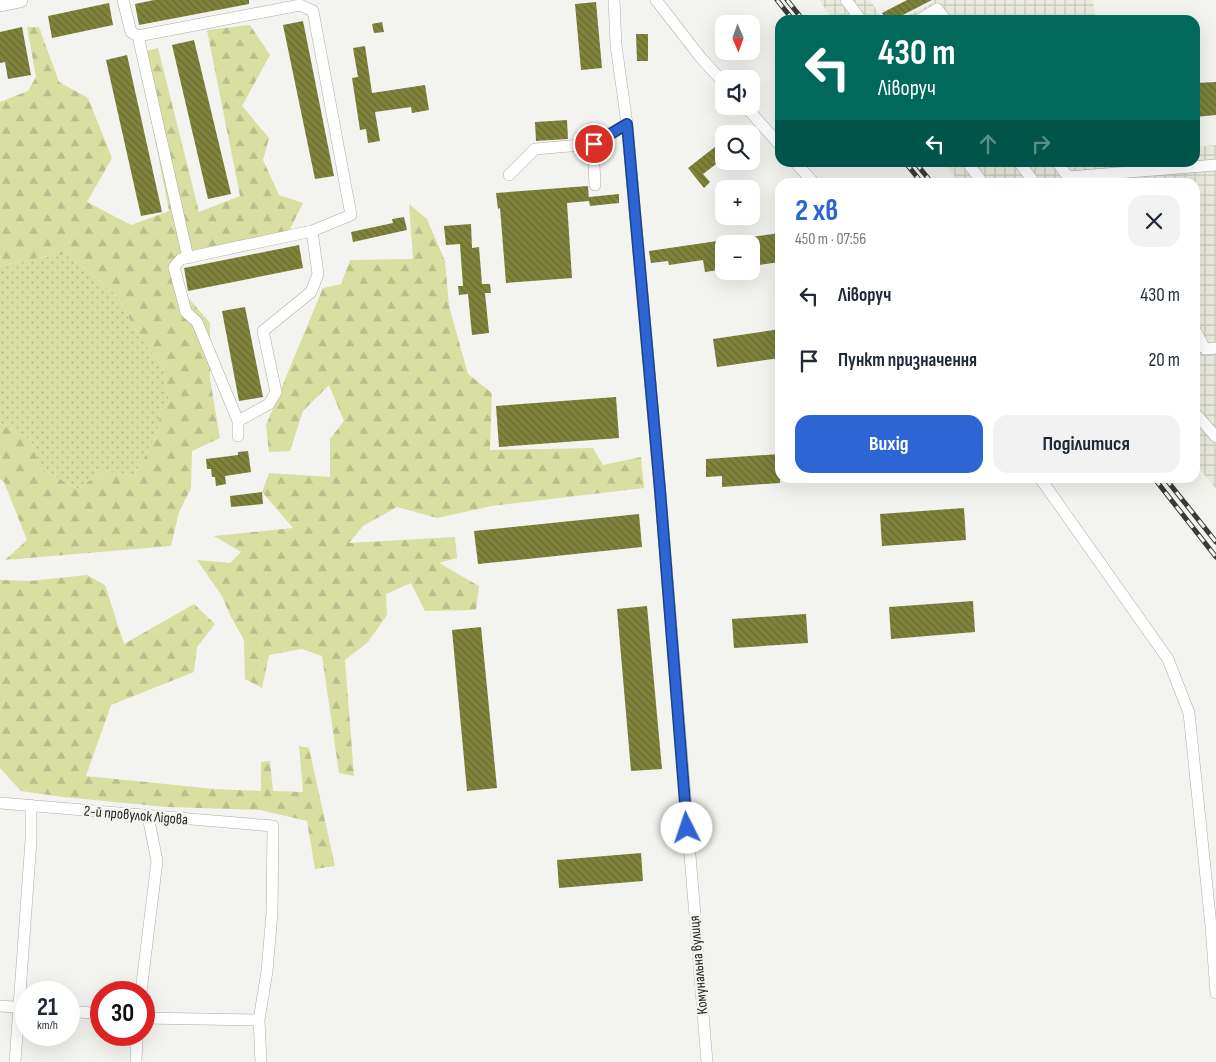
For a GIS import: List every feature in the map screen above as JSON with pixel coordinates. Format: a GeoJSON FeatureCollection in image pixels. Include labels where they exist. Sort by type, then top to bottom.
{"type":"FeatureCollection","features":[{"type":"Feature","properties":{"kind":"main road"},"geometry":{"type":"LineString","coordinates":[[0,4],[20,0]]}},
{"type":"Feature","properties":{"kind":"street"},"geometry":{"type":"LineString","coordinates":[[123,0],[130,32],[138,36],[266,6],[300,5],[314,12],[351,215],[312,231],[181,259],[174,267],[186,312],[196,322],[238,421],[238,436]]}},
{"type":"Feature","properties":{"kind":"street","name":"Комунальна вулиця"},"geometry":{"type":"LineString","coordinates":[[614,0],[616,45],[627,124],[660,490],[707,1062]]}},
{"type":"Feature","properties":{"kind":"street"},"geometry":{"type":"LineString","coordinates":[[656,0],[715,73]]}},
{"type":"Feature","properties":{"kind":"street"},"geometry":{"type":"LineString","coordinates":[[846,0],[857,15]]}},
{"type":"Feature","properties":{"kind":"street"},"geometry":{"type":"LineString","coordinates":[[927,15],[937,9],[942,15]]}},
{"type":"Feature","properties":{"kind":"street"},"geometry":{"type":"LineString","coordinates":[[138,36],[188,258]]}},
{"type":"Feature","properties":{"kind":"street"},"geometry":{"type":"LineString","coordinates":[[753,115],[775,139]]}},
{"type":"Feature","properties":{"kind":"street"},"geometry":{"type":"LineString","coordinates":[[509,175],[535,149],[594,144],[627,124]]}},
{"type":"Feature","properties":{"kind":"street"},"geometry":{"type":"LineString","coordinates":[[594,144],[595,185]]}},
{"type":"Feature","properties":{"kind":"street"},"geometry":{"type":"LineString","coordinates":[[1119,178],[1216,165]]}},
{"type":"Feature","properties":{"kind":"street"},"geometry":{"type":"LineString","coordinates":[[800,167],[809,178]]}},
{"type":"Feature","properties":{"kind":"street"},"geometry":{"type":"LineString","coordinates":[[971,167],[979,178]]}},
{"type":"Feature","properties":{"kind":"street"},"geometry":{"type":"LineString","coordinates":[[1023,167],[1031,178]]}},
{"type":"Feature","properties":{"kind":"street"},"geometry":{"type":"LineString","coordinates":[[1061,167],[1069,178]]}},
{"type":"Feature","properties":{"kind":"street"},"geometry":{"type":"LineString","coordinates":[[238,421],[269,404],[276,392],[263,330],[311,292],[318,274],[312,231]]}},
{"type":"Feature","properties":{"kind":"street"},"geometry":{"type":"LineString","coordinates":[[1200,340],[1205,349],[1216,348]]}},
{"type":"Feature","properties":{"kind":"street"},"geometry":{"type":"LineString","coordinates":[[1200,419],[1216,437]]}},
{"type":"Feature","properties":{"kind":"street"},"geometry":{"type":"LineString","coordinates":[[1044,483],[1168,659],[1189,713],[1214,931],[1216,993]]}},
{"type":"Feature","properties":{"kind":"street","name":"2-й провулок Лідова"},"geometry":{"type":"LineString","coordinates":[[0,802],[272,826],[272,913],[267,971],[259,1020]]}},
{"type":"Feature","properties":{"kind":"street"},"geometry":{"type":"LineString","coordinates":[[24,981],[31,805]]}},
{"type":"Feature","properties":{"kind":"street"},"geometry":{"type":"LineString","coordinates":[[142,981],[157,861],[148,816]]}},
{"type":"Feature","properties":{"kind":"street"},"geometry":{"type":"LineString","coordinates":[[0,1006],[15,1007]]}},
{"type":"Feature","properties":{"kind":"street"},"geometry":{"type":"LineString","coordinates":[[155,1018],[259,1020],[261,1062]]}},
{"type":"Feature","properties":{"kind":"street"},"geometry":{"type":"LineString","coordinates":[[15,1062],[17,1046]]}},
{"type":"Feature","properties":{"kind":"street"},"geometry":{"type":"LineString","coordinates":[[136,1062],[137,1046]]}},
{"type":"Feature","properties":{"kind":"shaded area"},"geometry":{"type":"Polygon","coordinates":[[[819,0],[870,0],[880,15],[830,15],[819,0]]]}},
{"type":"Feature","properties":{"kind":"shaded area"},"geometry":{"type":"Polygon","coordinates":[[[934,0],[1093,0],[1094,15],[908,15],[929,5],[934,0]]]}},
{"type":"Feature","properties":{"kind":"shaded area"},"geometry":{"type":"Polygon","coordinates":[[[1216,145],[1216,489],[1200,469],[1200,178],[956,178],[947,167],[1200,167],[1200,147],[1216,145]]]}},
{"type":"Feature","properties":{"kind":"green space"},"geometry":{"type":"Polygon","coordinates":[[[250,25],[270,55],[242,106],[269,138],[263,160],[279,195],[303,203],[286,237],[177,261],[172,279],[210,323],[210,379],[220,438],[192,451],[191,488],[179,512],[171,546],[5,560],[27,540],[4,482],[0,479],[0,423],[31,440],[40,468],[78,489],[103,471],[134,476],[158,433],[160,411],[169,402],[163,367],[138,334],[116,295],[67,254],[0,266],[0,102],[28,91],[36,77],[27,27],[39,27],[59,82],[88,98],[112,158],[87,202],[131,225],[169,211],[138,53],[158,48],[199,212],[240,196],[207,30],[250,25]]]}},
{"type":"Feature","properties":{"kind":"green space"},"geometry":{"type":"Polygon","coordinates":[[[409,204],[427,219],[445,261],[449,306],[468,374],[492,393],[490,450],[593,448],[603,465],[641,457],[644,488],[492,506],[437,518],[397,507],[363,526],[349,543],[455,537],[457,558],[439,563],[479,586],[476,610],[425,611],[411,583],[386,594],[387,615],[368,642],[345,660],[354,776],[339,773],[322,656],[302,649],[269,655],[262,688],[245,679],[244,640],[222,596],[197,560],[230,563],[241,552],[214,536],[293,528],[262,492],[269,473],[330,477],[330,439],[344,421],[329,385],[303,411],[290,451],[269,452],[266,425],[323,288],[341,284],[350,260],[413,259],[409,204]]]}},
{"type":"Feature","properties":{"kind":"green space"},"geometry":{"type":"Polygon","coordinates":[[[67,254],[116,295],[138,334],[163,367],[169,402],[160,411],[158,433],[134,476],[103,471],[78,489],[40,468],[31,440],[0,423],[0,266],[67,254]]]}},
{"type":"Feature","properties":{"kind":"green space"},"geometry":{"type":"Polygon","coordinates":[[[87,575],[105,585],[124,644],[194,604],[215,624],[197,647],[194,672],[111,705],[86,776],[215,789],[261,791],[261,762],[270,761],[273,791],[303,792],[299,746],[309,748],[335,866],[315,869],[307,821],[260,810],[167,807],[21,791],[0,768],[0,580],[30,581],[87,575]]]}},
{"type":"Feature","properties":{"kind":"building"},"geometry":{"type":"Polygon","coordinates":[[[154,0],[249,0],[249,4],[139,25],[135,4],[154,0]]]}},
{"type":"Feature","properties":{"kind":"building"},"geometry":{"type":"Polygon","coordinates":[[[907,0],[932,0],[903,15],[883,15],[882,13],[907,0]]]}},
{"type":"Feature","properties":{"kind":"building"},"geometry":{"type":"Polygon","coordinates":[[[596,2],[602,68],[581,70],[575,4],[596,2]]]}},
{"type":"Feature","properties":{"kind":"building"},"geometry":{"type":"Polygon","coordinates":[[[109,3],[113,25],[52,38],[48,16],[109,3]]]}},
{"type":"Feature","properties":{"kind":"building"},"geometry":{"type":"Polygon","coordinates":[[[303,21],[334,176],[315,179],[283,25],[303,21]]]}},
{"type":"Feature","properties":{"kind":"building"},"geometry":{"type":"Polygon","coordinates":[[[382,22],[384,32],[374,33],[372,24],[382,22]]]}},
{"type":"Feature","properties":{"kind":"building"},"geometry":{"type":"Polygon","coordinates":[[[22,27],[31,75],[8,79],[5,62],[0,63],[0,32],[22,27]]]}},
{"type":"Feature","properties":{"kind":"building"},"geometry":{"type":"Polygon","coordinates":[[[636,34],[648,34],[648,61],[637,61],[636,34]]]}},
{"type":"Feature","properties":{"kind":"building"},"geometry":{"type":"Polygon","coordinates":[[[194,40],[231,194],[208,199],[172,45],[194,40]]]}},
{"type":"Feature","properties":{"kind":"building"},"geometry":{"type":"Polygon","coordinates":[[[365,46],[372,93],[425,85],[429,110],[412,113],[411,107],[375,112],[380,141],[368,143],[366,129],[360,130],[352,78],[358,77],[353,48],[365,46]]]}},
{"type":"Feature","properties":{"kind":"building"},"geometry":{"type":"Polygon","coordinates":[[[127,55],[162,212],[141,216],[106,60],[127,55]]]}},
{"type":"Feature","properties":{"kind":"building"},"geometry":{"type":"Polygon","coordinates":[[[1216,82],[1216,115],[1200,117],[1200,83],[1216,82]]]}},
{"type":"Feature","properties":{"kind":"building"},"geometry":{"type":"Polygon","coordinates":[[[567,120],[568,139],[536,141],[535,122],[567,120]]]}},
{"type":"Feature","properties":{"kind":"building"},"geometry":{"type":"Polygon","coordinates":[[[715,147],[715,165],[703,174],[710,182],[704,188],[688,168],[715,147]]]}},
{"type":"Feature","properties":{"kind":"building"},"geometry":{"type":"Polygon","coordinates":[[[588,186],[589,200],[589,197],[619,194],[619,203],[590,206],[589,201],[567,203],[572,278],[506,283],[500,208],[498,209],[496,193],[588,186]]]}},
{"type":"Feature","properties":{"kind":"building"},"geometry":{"type":"Polygon","coordinates":[[[404,217],[407,230],[353,242],[351,232],[393,223],[392,219],[404,217]]]}},
{"type":"Feature","properties":{"kind":"building"},"geometry":{"type":"Polygon","coordinates":[[[471,224],[472,248],[479,247],[482,284],[490,284],[491,293],[485,293],[489,333],[472,335],[468,294],[459,295],[458,286],[463,286],[460,244],[446,245],[444,226],[471,224]]]}},
{"type":"Feature","properties":{"kind":"building"},"geometry":{"type":"Polygon","coordinates":[[[775,234],[775,263],[760,265],[760,236],[775,234]]]}},
{"type":"Feature","properties":{"kind":"building"},"geometry":{"type":"Polygon","coordinates":[[[715,241],[715,270],[705,272],[703,260],[669,265],[668,261],[651,263],[649,251],[715,241]]]}},
{"type":"Feature","properties":{"kind":"building"},"geometry":{"type":"Polygon","coordinates":[[[299,245],[303,268],[188,291],[184,268],[299,245]]]}},
{"type":"Feature","properties":{"kind":"building"},"geometry":{"type":"Polygon","coordinates":[[[245,307],[263,397],[239,401],[222,311],[245,307]]]}},
{"type":"Feature","properties":{"kind":"building"},"geometry":{"type":"Polygon","coordinates":[[[775,330],[775,359],[717,367],[713,339],[775,330]]]}},
{"type":"Feature","properties":{"kind":"building"},"geometry":{"type":"Polygon","coordinates":[[[616,397],[619,438],[499,447],[496,406],[616,397]]]}},
{"type":"Feature","properties":{"kind":"building"},"geometry":{"type":"Polygon","coordinates":[[[248,451],[251,472],[225,476],[226,484],[216,486],[215,477],[212,477],[211,469],[207,469],[206,459],[238,455],[238,452],[248,451]]]}},
{"type":"Feature","properties":{"kind":"building"},"geometry":{"type":"Polygon","coordinates":[[[775,454],[775,483],[780,483],[722,487],[722,476],[706,477],[706,459],[775,454]]]}},
{"type":"Feature","properties":{"kind":"building"},"geometry":{"type":"Polygon","coordinates":[[[262,492],[263,504],[231,507],[230,496],[262,492]]]}},
{"type":"Feature","properties":{"kind":"building"},"geometry":{"type":"Polygon","coordinates":[[[964,508],[966,540],[882,546],[880,514],[964,508]]]}},
{"type":"Feature","properties":{"kind":"building"},"geometry":{"type":"Polygon","coordinates":[[[639,514],[642,547],[478,564],[474,531],[639,514]]]}},
{"type":"Feature","properties":{"kind":"building"},"geometry":{"type":"Polygon","coordinates":[[[973,601],[975,632],[891,639],[889,607],[973,601]]]}},
{"type":"Feature","properties":{"kind":"building"},"geometry":{"type":"Polygon","coordinates":[[[647,606],[662,769],[631,771],[617,609],[647,606]]]}},
{"type":"Feature","properties":{"kind":"building"},"geometry":{"type":"Polygon","coordinates":[[[806,614],[808,643],[734,648],[732,619],[806,614]]]}},
{"type":"Feature","properties":{"kind":"building"},"geometry":{"type":"Polygon","coordinates":[[[481,627],[497,788],[467,791],[452,630],[481,627]]]}},
{"type":"Feature","properties":{"kind":"building"},"geometry":{"type":"Polygon","coordinates":[[[641,853],[643,881],[559,888],[557,860],[641,853]]]}},
{"type":"Feature","properties":{"kind":"railway"},"geometry":{"type":"LineString","coordinates":[[777,0],[789,15]]}},
{"type":"Feature","properties":{"kind":"railway"},"geometry":{"type":"LineString","coordinates":[[787,0],[799,15]]}},
{"type":"Feature","properties":{"kind":"railway"},"geometry":{"type":"LineString","coordinates":[[909,167],[918,178]]}},
{"type":"Feature","properties":{"kind":"railway"},"geometry":{"type":"LineString","coordinates":[[919,167],[928,178]]}},
{"type":"Feature","properties":{"kind":"railway"},"geometry":{"type":"LineString","coordinates":[[1158,483],[1216,557]]}},
{"type":"Feature","properties":{"kind":"railway"},"geometry":{"type":"LineString","coordinates":[[1169,483],[1216,542]]}},
{"type":"Feature","properties":{"kind":"route"},"geometry":{"type":"LineString","coordinates":[[594,144],[627,124],[660,490],[687,828]]}}]}
